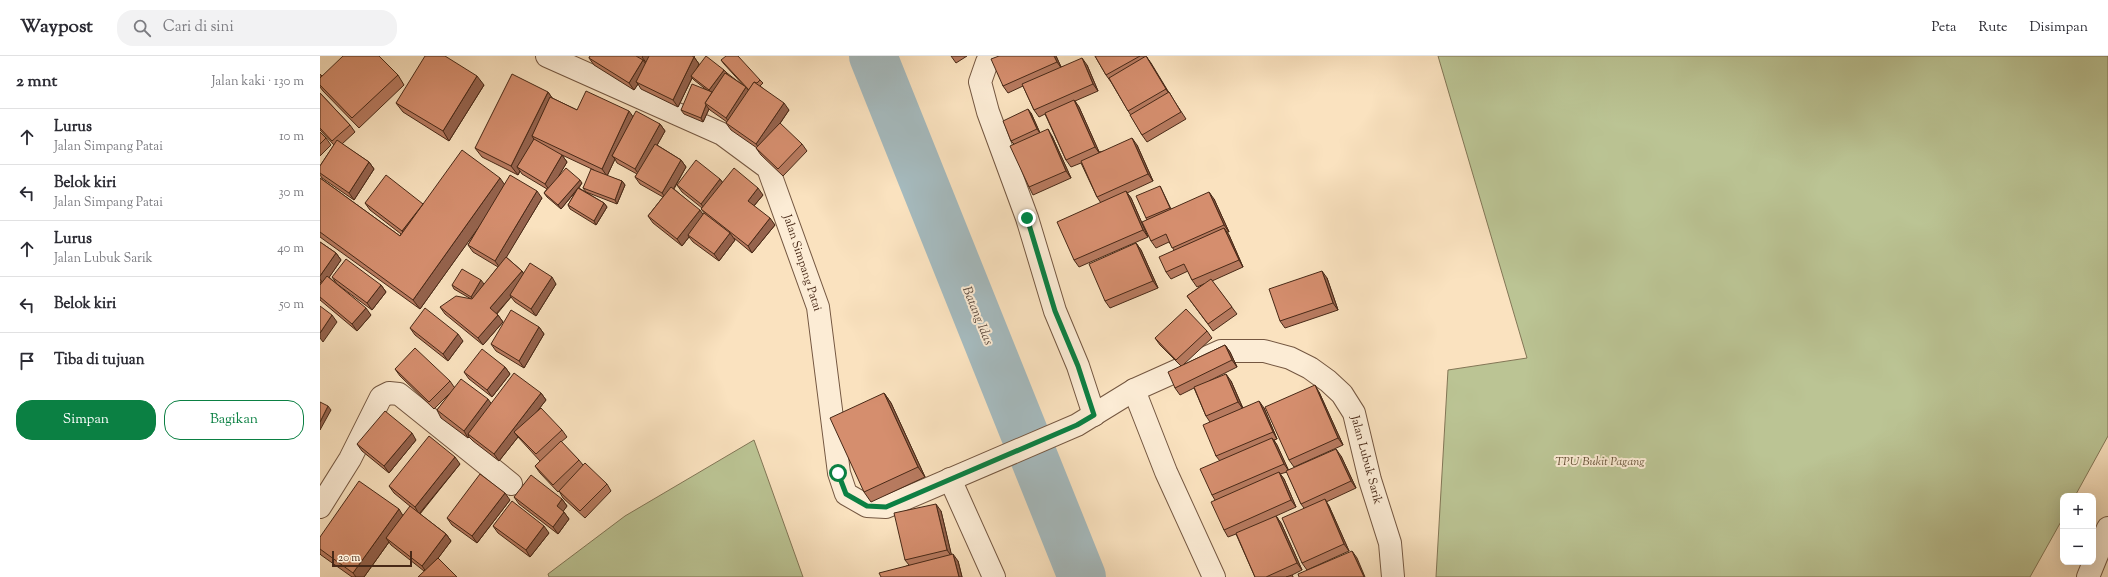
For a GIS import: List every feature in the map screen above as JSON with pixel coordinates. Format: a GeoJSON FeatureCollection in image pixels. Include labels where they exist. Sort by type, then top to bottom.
{"type":"FeatureCollection","features":[{"type":"Feature","properties":{"kind":"street","name":"Jalan Simpang Patai"},"geometry":{"type":"LineString","coordinates":[[546,56],[722,134],[768,168],[818,307],[838,473],[846,494],[867,506],[886,507],[956,477]]}},
{"type":"Feature","properties":{"kind":"street"},"geometry":{"type":"LineString","coordinates":[[992,56],[982,72],[980,82],[1002,154],[1027,218],[1055,311],[1078,366],[1086,420]]}},
{"type":"Feature","properties":{"kind":"street","name":"Jalan Lubuk Sarik"},"geometry":{"type":"LineString","coordinates":[[956,477],[1086,420],[1134,390],[1221,351],[1264,351],[1290,358],[1310,368],[1328,381],[1342,394],[1354,413],[1370,480],[1390,543],[1393,577]]}},
{"type":"Feature","properties":{"kind":"street"},"geometry":{"type":"LineString","coordinates":[[1134,390],[1166,472],[1214,577]]}},
{"type":"Feature","properties":{"kind":"street"},"geometry":{"type":"LineString","coordinates":[[320,507],[350,459],[381,397],[389,393],[399,394],[511,484]]}},
{"type":"Feature","properties":{"kind":"street"},"geometry":{"type":"LineString","coordinates":[[956,477],[994,577]]}},
{"type":"Feature","properties":{"kind":"street"},"geometry":{"type":"LineString","coordinates":[[2088,577],[2108,528]]}},
{"type":"Feature","properties":{"kind":"green space","name":"TPU Bukit Pagang"},"geometry":{"type":"Polygon","coordinates":[[[1438,56],[2108,56],[2108,436],[2077,493],[2060,493],[2060,523],[2030,577],[1436,577],[1448,370],[1527,358],[1438,56]]]}},
{"type":"Feature","properties":{"kind":"green space"},"geometry":{"type":"Polygon","coordinates":[[[754,440],[803,577],[549,577],[548,574],[625,516],[754,440]]]}},
{"type":"Feature","properties":{"kind":"building"},"geometry":{"type":"Polygon","coordinates":[[[343,56],[379,56],[398,75],[352,118],[320,85],[320,78],[343,56]]]}},
{"type":"Feature","properties":{"kind":"building"},"geometry":{"type":"Polygon","coordinates":[[[425,56],[445,56],[477,76],[443,131],[396,103],[425,56]]]}},
{"type":"Feature","properties":{"kind":"building"},"geometry":{"type":"Polygon","coordinates":[[[590,56],[636,56],[643,60],[629,83],[589,58],[590,56]]]}},
{"type":"Feature","properties":{"kind":"building"},"geometry":{"type":"Polygon","coordinates":[[[649,56],[694,57],[673,100],[636,82],[649,56]]]}},
{"type":"Feature","properties":{"kind":"building"},"geometry":{"type":"Polygon","coordinates":[[[706,56],[724,70],[709,90],[691,76],[706,56]]]}},
{"type":"Feature","properties":{"kind":"building"},"geometry":{"type":"Polygon","coordinates":[[[726,56],[738,56],[760,80],[757,83],[754,82],[749,90],[721,60],[726,56]]]}},
{"type":"Feature","properties":{"kind":"building"},"geometry":{"type":"Polygon","coordinates":[[[999,56],[1054,56],[1057,62],[1003,86],[991,59],[999,56]]]}},
{"type":"Feature","properties":{"kind":"building"},"geometry":{"type":"Polygon","coordinates":[[[1095,56],[1140,56],[1106,75],[1095,56]]]}},
{"type":"Feature","properties":{"kind":"building"},"geometry":{"type":"Polygon","coordinates":[[[1146,56],[1166,89],[1128,111],[1109,78],[1146,56]]]}},
{"type":"Feature","properties":{"kind":"building"},"geometry":{"type":"Polygon","coordinates":[[[1082,58],[1093,84],[1034,110],[1022,84],[1082,58]]]}},
{"type":"Feature","properties":{"kind":"building"},"geometry":{"type":"Polygon","coordinates":[[[725,73],[746,87],[726,118],[705,103],[725,73]]]}},
{"type":"Feature","properties":{"kind":"building"},"geometry":{"type":"Polygon","coordinates":[[[512,74],[548,92],[511,166],[475,148],[512,74]]]}},
{"type":"Feature","properties":{"kind":"building"},"geometry":{"type":"Polygon","coordinates":[[[754,82],[784,103],[756,144],[726,123],[754,82]]]}},
{"type":"Feature","properties":{"kind":"building"},"geometry":{"type":"Polygon","coordinates":[[[692,84],[712,92],[705,103],[706,105],[701,118],[681,110],[692,84]]]}},
{"type":"Feature","properties":{"kind":"building"},"geometry":{"type":"Polygon","coordinates":[[[586,91],[629,111],[602,169],[532,136],[550,97],[577,110],[586,91]]]}},
{"type":"Feature","properties":{"kind":"building"},"geometry":{"type":"Polygon","coordinates":[[[1169,92],[1181,112],[1142,135],[1130,115],[1169,92]]]}},
{"type":"Feature","properties":{"kind":"building"},"geometry":{"type":"Polygon","coordinates":[[[320,93],[350,125],[332,141],[320,128],[320,93]]]}},
{"type":"Feature","properties":{"kind":"building"},"geometry":{"type":"Polygon","coordinates":[[[1074,100],[1095,147],[1066,160],[1045,113],[1074,100]]]}},
{"type":"Feature","properties":{"kind":"building"},"geometry":{"type":"Polygon","coordinates":[[[1028,109],[1037,129],[1011,141],[1003,121],[1028,109]]]}},
{"type":"Feature","properties":{"kind":"building"},"geometry":{"type":"Polygon","coordinates":[[[636,111],[660,124],[635,169],[612,156],[636,111]]]}},
{"type":"Feature","properties":{"kind":"building"},"geometry":{"type":"Polygon","coordinates":[[[780,123],[802,144],[778,169],[756,148],[780,123]]]}},
{"type":"Feature","properties":{"kind":"building"},"geometry":{"type":"Polygon","coordinates":[[[1048,129],[1066,171],[1029,187],[1010,146],[1048,129]]]}},
{"type":"Feature","properties":{"kind":"building"},"geometry":{"type":"Polygon","coordinates":[[[320,132],[326,138],[320,144],[320,132]]]}},
{"type":"Feature","properties":{"kind":"building"},"geometry":{"type":"Polygon","coordinates":[[[1132,138],[1148,174],[1097,197],[1081,161],[1132,138]]]}},
{"type":"Feature","properties":{"kind":"building"},"geometry":{"type":"Polygon","coordinates":[[[534,139],[562,155],[545,184],[517,167],[534,139]]]}},
{"type":"Feature","properties":{"kind":"building"},"geometry":{"type":"Polygon","coordinates":[[[337,140],[369,162],[349,193],[320,173],[320,166],[337,140]]]}},
{"type":"Feature","properties":{"kind":"building"},"geometry":{"type":"Polygon","coordinates":[[[655,144],[681,160],[662,193],[635,177],[655,144]]]}},
{"type":"Feature","properties":{"kind":"building"},"geometry":{"type":"Polygon","coordinates":[[[462,150],[500,178],[413,300],[320,232],[320,178],[400,236],[462,150]]]}},
{"type":"Feature","properties":{"kind":"building"},"geometry":{"type":"Polygon","coordinates":[[[696,160],[720,179],[701,204],[677,185],[696,160]]]}},
{"type":"Feature","properties":{"kind":"building"},"geometry":{"type":"Polygon","coordinates":[[[566,168],[580,180],[558,205],[544,193],[566,168]]]}},
{"type":"Feature","properties":{"kind":"building"},"geometry":{"type":"Polygon","coordinates":[[[734,168],[758,188],[748,201],[770,218],[748,246],[701,209],[734,168]]]}},
{"type":"Feature","properties":{"kind":"building"},"geometry":{"type":"Polygon","coordinates":[[[591,169],[622,181],[615,200],[583,188],[591,169]]]}},
{"type":"Feature","properties":{"kind":"building"},"geometry":{"type":"Polygon","coordinates":[[[386,175],[423,204],[402,231],[365,203],[386,175]]]}},
{"type":"Feature","properties":{"kind":"building"},"geometry":{"type":"Polygon","coordinates":[[[510,175],[537,191],[495,261],[468,245],[510,175]]]}},
{"type":"Feature","properties":{"kind":"building"},"geometry":{"type":"Polygon","coordinates":[[[1160,186],[1170,208],[1146,218],[1136,196],[1160,186]]]}},
{"type":"Feature","properties":{"kind":"building"},"geometry":{"type":"Polygon","coordinates":[[[671,187],[700,210],[677,239],[648,216],[671,187]]]}},
{"type":"Feature","properties":{"kind":"building"},"geometry":{"type":"Polygon","coordinates":[[[578,188],[604,203],[594,221],[568,205],[578,188]]]}},
{"type":"Feature","properties":{"kind":"building"},"geometry":{"type":"Polygon","coordinates":[[[1126,191],[1143,230],[1074,260],[1057,222],[1126,191]]]}},
{"type":"Feature","properties":{"kind":"building"},"geometry":{"type":"Polygon","coordinates":[[[1209,192],[1224,225],[1172,248],[1166,234],[1151,241],[1142,222],[1209,192]]]}},
{"type":"Feature","properties":{"kind":"building"},"geometry":{"type":"Polygon","coordinates":[[[704,213],[730,233],[714,254],[688,235],[704,213]]]}},
{"type":"Feature","properties":{"kind":"building"},"geometry":{"type":"Polygon","coordinates":[[[1224,228],[1239,260],[1192,280],[1184,264],[1166,272],[1159,257],[1224,228]]]}},
{"type":"Feature","properties":{"kind":"building"},"geometry":{"type":"Polygon","coordinates":[[[320,242],[336,253],[320,276],[320,242]]]}},
{"type":"Feature","properties":{"kind":"building"},"geometry":{"type":"Polygon","coordinates":[[[1136,243],[1153,281],[1105,301],[1089,264],[1136,243]]]}},
{"type":"Feature","properties":{"kind":"building"},"geometry":{"type":"Polygon","coordinates":[[[506,257],[522,271],[490,308],[498,315],[478,338],[440,307],[456,296],[472,299],[506,257]]]}},
{"type":"Feature","properties":{"kind":"building"},"geometry":{"type":"Polygon","coordinates":[[[346,259],[381,285],[367,303],[332,277],[346,259]]]}},
{"type":"Feature","properties":{"kind":"building"},"geometry":{"type":"Polygon","coordinates":[[[530,263],[552,277],[531,309],[510,295],[530,263]]]}},
{"type":"Feature","properties":{"kind":"building"},"geometry":{"type":"Polygon","coordinates":[[[462,269],[481,280],[471,297],[452,285],[462,269]]]}},
{"type":"Feature","properties":{"kind":"building"},"geometry":{"type":"Polygon","coordinates":[[[1322,271],[1333,303],[1280,321],[1269,289],[1322,271]]]}},
{"type":"Feature","properties":{"kind":"building"},"geometry":{"type":"Polygon","coordinates":[[[327,276],[366,308],[352,324],[320,297],[320,285],[327,276]]]}},
{"type":"Feature","properties":{"kind":"building"},"geometry":{"type":"Polygon","coordinates":[[[1211,279],[1232,307],[1208,324],[1187,296],[1211,279]]]}},
{"type":"Feature","properties":{"kind":"building"},"geometry":{"type":"Polygon","coordinates":[[[320,306],[332,315],[320,333],[320,306]]]}},
{"type":"Feature","properties":{"kind":"building"},"geometry":{"type":"Polygon","coordinates":[[[425,308],[458,334],[443,354],[410,328],[425,308]]]}},
{"type":"Feature","properties":{"kind":"building"},"geometry":{"type":"Polygon","coordinates":[[[1186,309],[1207,331],[1176,360],[1155,338],[1186,309]]]}},
{"type":"Feature","properties":{"kind":"building"},"geometry":{"type":"Polygon","coordinates":[[[511,310],[539,327],[519,361],[491,344],[511,310]]]}},
{"type":"Feature","properties":{"kind":"building"},"geometry":{"type":"Polygon","coordinates":[[[1225,345],[1232,360],[1175,388],[1168,372],[1225,345]]]}},
{"type":"Feature","properties":{"kind":"building"},"geometry":{"type":"Polygon","coordinates":[[[415,348],[450,381],[429,402],[395,369],[415,348]]]}},
{"type":"Feature","properties":{"kind":"building"},"geometry":{"type":"Polygon","coordinates":[[[482,349],[505,367],[487,390],[464,372],[482,349]]]}},
{"type":"Feature","properties":{"kind":"building"},"geometry":{"type":"Polygon","coordinates":[[[514,373],[541,393],[494,454],[468,434],[514,373]]]}},
{"type":"Feature","properties":{"kind":"building"},"geometry":{"type":"Polygon","coordinates":[[[1226,374],[1238,402],[1206,416],[1194,387],[1226,374]]]}},
{"type":"Feature","properties":{"kind":"building"},"geometry":{"type":"Polygon","coordinates":[[[461,379],[488,399],[464,431],[437,410],[461,379]]]}},
{"type":"Feature","properties":{"kind":"building"},"geometry":{"type":"Polygon","coordinates":[[[1315,385],[1338,438],[1289,460],[1265,407],[1315,385]]]}},
{"type":"Feature","properties":{"kind":"building"},"geometry":{"type":"Polygon","coordinates":[[[884,393],[918,467],[864,492],[830,418],[884,393]]]}},
{"type":"Feature","properties":{"kind":"building"},"geometry":{"type":"Polygon","coordinates":[[[1259,401],[1273,432],[1216,456],[1203,425],[1259,401]]]}},
{"type":"Feature","properties":{"kind":"building"},"geometry":{"type":"Polygon","coordinates":[[[320,402],[328,406],[320,422],[320,402]]]}},
{"type":"Feature","properties":{"kind":"building"},"geometry":{"type":"Polygon","coordinates":[[[541,408],[562,430],[536,454],[514,432],[541,408]]]}},
{"type":"Feature","properties":{"kind":"building"},"geometry":{"type":"Polygon","coordinates":[[[385,411],[412,433],[384,466],[357,444],[385,411]]]}},
{"type":"Feature","properties":{"kind":"building"},"geometry":{"type":"Polygon","coordinates":[[[429,436],[455,457],[415,507],[389,486],[429,436]]]}},
{"type":"Feature","properties":{"kind":"building"},"geometry":{"type":"Polygon","coordinates":[[[1272,438],[1284,464],[1212,495],[1200,469],[1272,438]]]}},
{"type":"Feature","properties":{"kind":"building"},"geometry":{"type":"Polygon","coordinates":[[[561,441],[579,460],[553,485],[535,466],[561,441]]]}},
{"type":"Feature","properties":{"kind":"building"},"geometry":{"type":"Polygon","coordinates":[[[1336,449],[1351,481],[1301,504],[1286,471],[1336,449]]]}},
{"type":"Feature","properties":{"kind":"building"},"geometry":{"type":"Polygon","coordinates":[[[585,463],[607,484],[580,511],[559,491],[585,463]]]}},
{"type":"Feature","properties":{"kind":"building"},"geometry":{"type":"Polygon","coordinates":[[[1279,472],[1291,500],[1224,530],[1211,502],[1279,472]]]}},
{"type":"Feature","properties":{"kind":"building"},"geometry":{"type":"Polygon","coordinates":[[[480,474],[505,493],[472,536],[447,518],[480,474]]]}},
{"type":"Feature","properties":{"kind":"building"},"geometry":{"type":"Polygon","coordinates":[[[531,475],[562,499],[557,506],[564,512],[553,527],[514,497],[531,475]]]}},
{"type":"Feature","properties":{"kind":"building"},"geometry":{"type":"Polygon","coordinates":[[[359,481],[399,509],[353,573],[320,549],[320,537],[359,481]]]}},
{"type":"Feature","properties":{"kind":"building"},"geometry":{"type":"Polygon","coordinates":[[[1325,499],[1344,544],[1302,563],[1282,518],[1325,499]]]}},
{"type":"Feature","properties":{"kind":"building"},"geometry":{"type":"Polygon","coordinates":[[[512,501],[544,526],[526,550],[493,526],[512,501]]]}},
{"type":"Feature","properties":{"kind":"building"},"geometry":{"type":"Polygon","coordinates":[[[936,504],[947,550],[905,560],[894,513],[936,504]]]}},
{"type":"Feature","properties":{"kind":"building"},"geometry":{"type":"Polygon","coordinates":[[[410,506],[446,534],[422,566],[386,538],[410,506]]]}},
{"type":"Feature","properties":{"kind":"building"},"geometry":{"type":"Polygon","coordinates":[[[1276,516],[1297,563],[1266,577],[1255,577],[1236,533],[1276,516]]]}},
{"type":"Feature","properties":{"kind":"building"},"geometry":{"type":"Polygon","coordinates":[[[1352,551],[1364,577],[1299,577],[1298,574],[1352,551]]]}},
{"type":"Feature","properties":{"kind":"building"},"geometry":{"type":"Polygon","coordinates":[[[953,554],[959,577],[881,577],[879,573],[953,554]]]}},
{"type":"Feature","properties":{"kind":"building"},"geometry":{"type":"Polygon","coordinates":[[[438,558],[457,577],[418,577],[438,558]]]}},
{"type":"Feature","properties":{"kind":"waterway","name":"Batang Idas"},"geometry":{"type":"LineString","coordinates":[[873,56],[1082,577]]}},
{"type":"Feature","properties":{"kind":"route"},"geometry":{"type":"LineString","coordinates":[[838,473],[846,494],[867,506],[886,507],[1077,425],[1094,415],[1078,366],[1055,311],[1027,218]]}}]}
